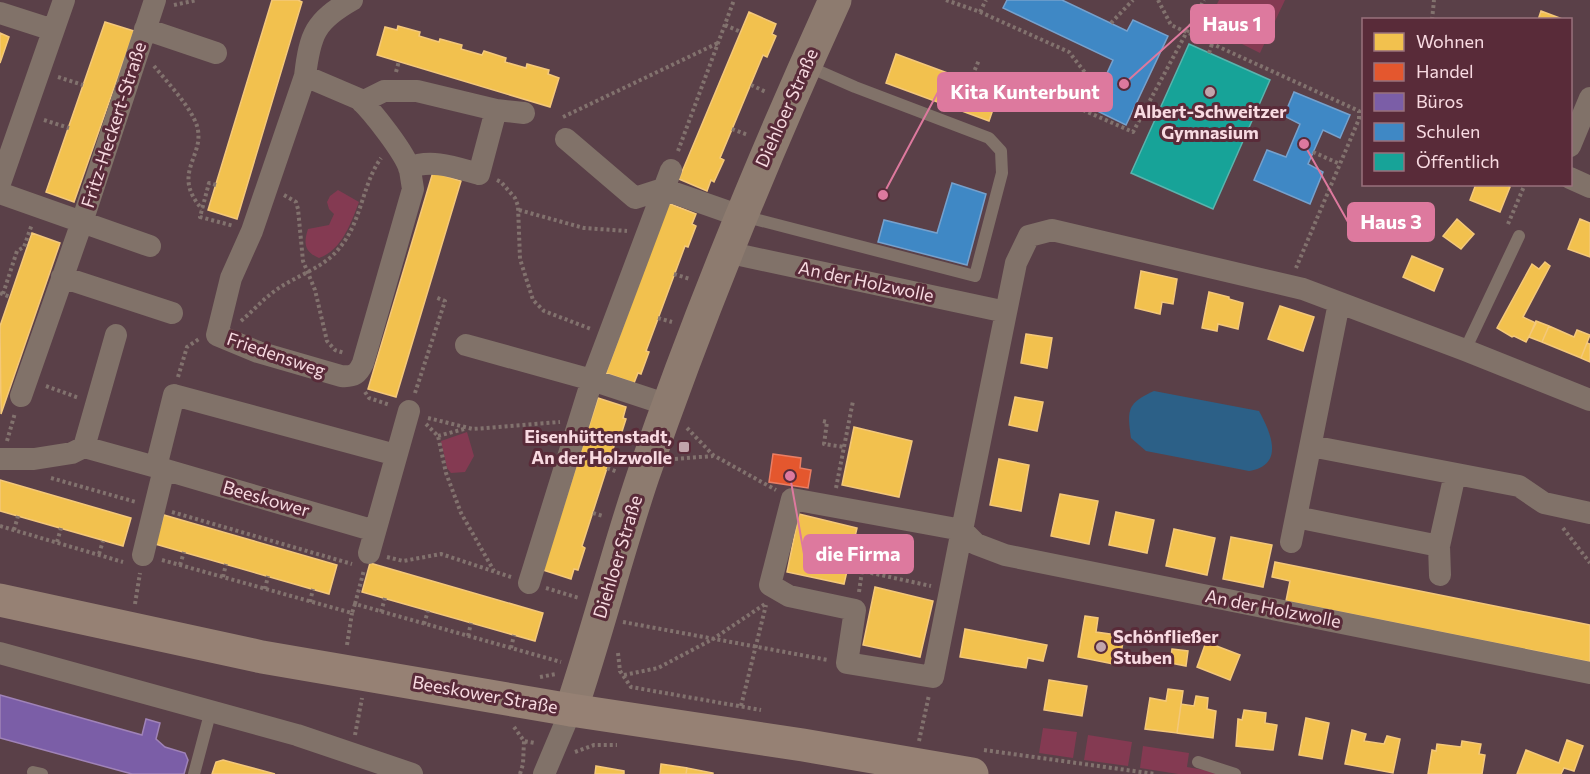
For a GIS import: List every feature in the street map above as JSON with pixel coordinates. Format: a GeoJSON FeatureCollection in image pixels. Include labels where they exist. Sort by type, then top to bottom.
{"type":"FeatureCollection","features":[{"type":"Feature","properties":{"kind":"main road","name":"Beeskower Straße"},"geometry":{"type":"LineString","coordinates":[[0,600],[262,657],[571,711],[972,774]]}},
{"type":"Feature","properties":{"kind":"street"},"geometry":{"type":"LineString","coordinates":[[0,183],[64,0]]}},
{"type":"Feature","properties":{"kind":"street","name":"Fritz-Heckert-Straße"},"geometry":{"type":"LineString","coordinates":[[24,387],[82,222],[155,0]]}},
{"type":"Feature","properties":{"kind":"street","name":"Friedensweg"},"geometry":{"type":"LineString","coordinates":[[305,76],[362,102],[376,117],[409,168],[413,189],[365,358],[359,372],[351,377],[258,352],[217,335],[231,278],[252,231],[305,76],[309,49],[316,29],[328,15],[352,0]]}},
{"type":"Feature","properties":{"kind":"street","name":"Diehloer Straße"},"geometry":{"type":"LineString","coordinates":[[571,711],[628,524],[676,415],[726,252],[833,1]]}},
{"type":"Feature","properties":{"kind":"street"},"geometry":{"type":"LineString","coordinates":[[0,13],[53,30]]}},
{"type":"Feature","properties":{"kind":"street","name":"Fritz-Heckert-Straße"},"geometry":{"type":"LineString","coordinates":[[142,39],[216,53]]}},
{"type":"Feature","properties":{"kind":"street"},"geometry":{"type":"LineString","coordinates":[[362,102],[384,91],[417,91],[496,110],[524,113]]}},
{"type":"Feature","properties":{"kind":"street"},"geometry":{"type":"LineString","coordinates":[[1572,141],[1590,98]]}},
{"type":"Feature","properties":{"kind":"street"},"geometry":{"type":"LineString","coordinates":[[409,168],[417,164],[441,164],[479,174],[496,110]]}},
{"type":"Feature","properties":{"kind":"street"},"geometry":{"type":"LineString","coordinates":[[566,139],[636,198],[667,179]]}},
{"type":"Feature","properties":{"kind":"street"},"geometry":{"type":"LineString","coordinates":[[667,179],[740,216]]}},
{"type":"Feature","properties":{"kind":"street"},"geometry":{"type":"LineString","coordinates":[[529,583],[592,380],[667,179]]}},
{"type":"Feature","properties":{"kind":"street"},"geometry":{"type":"LineString","coordinates":[[1572,179],[1590,187]]}},
{"type":"Feature","properties":{"kind":"street","name":"Fritz-Heckert-Straße"},"geometry":{"type":"LineString","coordinates":[[0,193],[150,246]]}},
{"type":"Feature","properties":{"kind":"street"},"geometry":{"type":"LineString","coordinates":[[792,499],[768,594],[789,596],[855,610],[847,663],[933,677],[1016,263],[1029,236],[1052,230],[1290,286],[1465,350],[1590,400]]}},
{"type":"Feature","properties":{"kind":"street","name":"An der Holzwolle"},"geometry":{"type":"LineString","coordinates":[[726,252],[1006,312]]}},
{"type":"Feature","properties":{"kind":"street"},"geometry":{"type":"LineString","coordinates":[[62,277],[172,313]]}},
{"type":"Feature","properties":{"kind":"street"},"geometry":{"type":"LineString","coordinates":[[1291,542],[1339,303]]}},
{"type":"Feature","properties":{"kind":"street"},"geometry":{"type":"LineString","coordinates":[[84,447],[116,335]]}},
{"type":"Feature","properties":{"kind":"street"},"geometry":{"type":"LineString","coordinates":[[466,345],[592,380],[676,415]]}},
{"type":"Feature","properties":{"kind":"street"},"geometry":{"type":"LineString","coordinates":[[142,561],[174,395],[396,455]]}},
{"type":"Feature","properties":{"kind":"street"},"geometry":{"type":"LineString","coordinates":[[370,550],[409,411]]}},
{"type":"Feature","properties":{"kind":"street"},"geometry":{"type":"LineString","coordinates":[[1311,446],[1519,486],[1544,503],[1590,513]]}},
{"type":"Feature","properties":{"kind":"street"},"geometry":{"type":"LineString","coordinates":[[1,459],[28,459],[72,453],[84,447],[160,468]]}},
{"type":"Feature","properties":{"kind":"street","name":"Beeskower"},"geometry":{"type":"LineString","coordinates":[[160,468],[370,550]]}},
{"type":"Feature","properties":{"kind":"street"},"geometry":{"type":"LineString","coordinates":[[1440,575],[1439,546],[1455,474]]}},
{"type":"Feature","properties":{"kind":"street","name":"An der Holzwolle"},"geometry":{"type":"LineString","coordinates":[[792,499],[962,530],[976,544],[1005,555],[1590,674]]}},
{"type":"Feature","properties":{"kind":"street"},"geometry":{"type":"LineString","coordinates":[[1296,517],[1439,546]]}},
{"type":"Feature","properties":{"kind":"street"},"geometry":{"type":"LineString","coordinates":[[0,653],[211,710],[352,753],[412,774]]}},
{"type":"Feature","properties":{"kind":"street"},"geometry":{"type":"LineString","coordinates":[[544,774],[571,711]]}},
{"type":"Feature","properties":{"kind":"lane"},"geometry":{"type":"LineString","coordinates":[[740,216],[975,276],[1002,174],[1002,151],[989,138],[806,66]]}},
{"type":"Feature","properties":{"kind":"lane"},"geometry":{"type":"LineString","coordinates":[[1465,350],[1519,236]]}},
{"type":"Feature","properties":{"kind":"lane"},"geometry":{"type":"LineString","coordinates":[[194,774],[211,710]]}},
{"type":"Feature","properties":{"kind":"lane"},"geometry":{"type":"LineString","coordinates":[[1198,762],[1235,774]]}},
{"type":"Feature","properties":{"kind":"path"},"geometry":{"type":"LineString","coordinates":[[667,179],[734,0]]}},
{"type":"Feature","properties":{"kind":"path"},"geometry":{"type":"LineString","coordinates":[[946,0],[980,12],[1069,52],[1087,75],[1083,111],[1133,132],[1204,0]]}},
{"type":"Feature","properties":{"kind":"path"},"geometry":{"type":"LineString","coordinates":[[980,12],[986,0]]}},
{"type":"Feature","properties":{"kind":"path"},"geometry":{"type":"LineString","coordinates":[[1111,23],[1133,0]]}},
{"type":"Feature","properties":{"kind":"path"},"geometry":{"type":"LineString","coordinates":[[1158,0],[1172,25],[1359,111],[1359,119],[1299,258],[1290,286]]}},
{"type":"Feature","properties":{"kind":"path"},"geometry":{"type":"LineString","coordinates":[[1432,18],[1434,0]]}},
{"type":"Feature","properties":{"kind":"path"},"geometry":{"type":"LineString","coordinates":[[725,25],[741,32]]}},
{"type":"Feature","properties":{"kind":"path"},"geometry":{"type":"LineString","coordinates":[[142,39],[198,127],[188,183],[192,198],[202,209]]}},
{"type":"Feature","properties":{"kind":"path"},"geometry":{"type":"LineString","coordinates":[[524,113],[537,119],[556,120],[718,43]]}},
{"type":"Feature","properties":{"kind":"path"},"geometry":{"type":"LineString","coordinates":[[1209,53],[1212,44]]}},
{"type":"Feature","properties":{"kind":"path"},"geometry":{"type":"LineString","coordinates":[[970,81],[979,60]]}},
{"type":"Feature","properties":{"kind":"path"},"geometry":{"type":"LineString","coordinates":[[751,85],[770,93]]}},
{"type":"Feature","properties":{"kind":"path"},"geometry":{"type":"LineString","coordinates":[[24,114],[69,128]]}},
{"type":"Feature","properties":{"kind":"path"},"geometry":{"type":"LineString","coordinates":[[744,146],[754,125]]}},
{"type":"Feature","properties":{"kind":"path"},"geometry":{"type":"LineString","coordinates":[[732,129],[748,135]]}},
{"type":"Feature","properties":{"kind":"path"},"geometry":{"type":"LineString","coordinates":[[174,395],[187,347],[191,342],[217,335],[240,323],[276,290],[309,272],[340,248],[352,230],[374,168],[381,157],[396,147]]}},
{"type":"Feature","properties":{"kind":"path"},"geometry":{"type":"LineString","coordinates":[[1313,152],[1340,164]]}},
{"type":"Feature","properties":{"kind":"path"},"geometry":{"type":"LineString","coordinates":[[216,185],[209,183],[200,217],[252,231]]}},
{"type":"Feature","properties":{"kind":"path"},"geometry":{"type":"LineString","coordinates":[[266,190],[280,193],[296,202],[303,261],[309,272],[327,341],[335,350],[365,358]]}},
{"type":"Feature","properties":{"kind":"path"},"geometry":{"type":"LineString","coordinates":[[515,198],[519,210],[520,259],[533,300],[544,311],[609,336]]}},
{"type":"Feature","properties":{"kind":"path"},"geometry":{"type":"LineString","coordinates":[[10,297],[1,294],[17,251],[24,247],[39,206]]}},
{"type":"Feature","properties":{"kind":"path"},"geometry":{"type":"LineString","coordinates":[[519,210],[584,228],[630,231],[649,228]]}},
{"type":"Feature","properties":{"kind":"path"},"geometry":{"type":"LineString","coordinates":[[686,290],[694,269]]}},
{"type":"Feature","properties":{"kind":"path"},"geometry":{"type":"LineString","coordinates":[[674,274],[690,279]]}},
{"type":"Feature","properties":{"kind":"path"},"geometry":{"type":"LineString","coordinates":[[409,411],[445,301],[435,297]]}},
{"type":"Feature","properties":{"kind":"path"},"geometry":{"type":"LineString","coordinates":[[658,318],[675,323]]}},
{"type":"Feature","properties":{"kind":"path"},"geometry":{"type":"LineString","coordinates":[[351,377],[369,398],[468,428]]}},
{"type":"Feature","properties":{"kind":"path"},"geometry":{"type":"LineString","coordinates":[[1,459],[24,387],[96,404]]}},
{"type":"Feature","properties":{"kind":"path"},"geometry":{"type":"LineString","coordinates":[[832,506],[853,401]]}},
{"type":"Feature","properties":{"kind":"path"},"geometry":{"type":"LineString","coordinates":[[409,411],[438,436],[446,473],[461,513],[494,572]]}},
{"type":"Feature","properties":{"kind":"path"},"geometry":{"type":"LineString","coordinates":[[676,415],[713,455],[792,499]]}},
{"type":"Feature","properties":{"kind":"path"},"geometry":{"type":"LineString","coordinates":[[438,436],[468,428],[579,420]]}},
{"type":"Feature","properties":{"kind":"path"},"geometry":{"type":"LineString","coordinates":[[823,421],[827,422],[824,444],[844,447]]}},
{"type":"Feature","properties":{"kind":"path"},"geometry":{"type":"LineString","coordinates":[[674,459],[713,455]]}},
{"type":"Feature","properties":{"kind":"path"},"geometry":{"type":"LineString","coordinates":[[28,459],[29,469],[34,473],[154,507],[370,550],[403,561],[441,554],[582,599],[585,589]]}},
{"type":"Feature","properties":{"kind":"path"},"geometry":{"type":"LineString","coordinates":[[1544,503],[1590,563]]}},
{"type":"Feature","properties":{"kind":"path"},"geometry":{"type":"LineString","coordinates":[[14,530],[18,516]]}},
{"type":"Feature","properties":{"kind":"path"},"geometry":{"type":"LineString","coordinates":[[0,526],[99,555],[180,565],[352,613]]}},
{"type":"Feature","properties":{"kind":"path"},"geometry":{"type":"LineString","coordinates":[[57,543],[61,528]]}},
{"type":"Feature","properties":{"kind":"path"},"geometry":{"type":"LineString","coordinates":[[99,555],[103,541]]}},
{"type":"Feature","properties":{"kind":"path"},"geometry":{"type":"LineString","coordinates":[[346,654],[352,613],[370,550]]}},
{"type":"Feature","properties":{"kind":"path"},"geometry":{"type":"LineString","coordinates":[[180,565],[184,552]]}},
{"type":"Feature","properties":{"kind":"path"},"geometry":{"type":"LineString","coordinates":[[142,561],[134,606],[146,608]]}},
{"type":"Feature","properties":{"kind":"path"},"geometry":{"type":"LineString","coordinates":[[223,577],[226,564]]}},
{"type":"Feature","properties":{"kind":"path"},"geometry":{"type":"LineString","coordinates":[[855,610],[862,571],[949,590]]}},
{"type":"Feature","properties":{"kind":"path"},"geometry":{"type":"LineString","coordinates":[[265,589],[268,576]]}},
{"type":"Feature","properties":{"kind":"path"},"geometry":{"type":"LineString","coordinates":[[310,602],[313,589]]}},
{"type":"Feature","properties":{"kind":"path"},"geometry":{"type":"LineString","coordinates":[[623,675],[658,668],[713,639],[768,594]]}},
{"type":"Feature","properties":{"kind":"path"},"geometry":{"type":"LineString","coordinates":[[741,706],[768,594]]}},
{"type":"Feature","properties":{"kind":"path"},"geometry":{"type":"LineString","coordinates":[[381,612],[385,598]]}},
{"type":"Feature","properties":{"kind":"path"},"geometry":{"type":"LineString","coordinates":[[355,604],[564,663],[555,675],[535,677]]}},
{"type":"Feature","properties":{"kind":"path"},"geometry":{"type":"LineString","coordinates":[[424,624],[428,611]]}},
{"type":"Feature","properties":{"kind":"path"},"geometry":{"type":"LineString","coordinates":[[621,622],[847,663]]}},
{"type":"Feature","properties":{"kind":"path"},"geometry":{"type":"LineString","coordinates":[[468,636],[471,623]]}},
{"type":"Feature","properties":{"kind":"path"},"geometry":{"type":"LineString","coordinates":[[511,648],[514,635]]}},
{"type":"Feature","properties":{"kind":"path"},"geometry":{"type":"LineString","coordinates":[[919,741],[933,677]]}},
{"type":"Feature","properties":{"kind":"path"},"geometry":{"type":"LineString","coordinates":[[352,753],[363,698]]}},
{"type":"Feature","properties":{"kind":"path"},"geometry":{"type":"LineString","coordinates":[[520,774],[524,741]]}},
{"type":"Feature","properties":{"kind":"shaded area"},"geometry":{"type":"Polygon","coordinates":[[[1219,0],[1285,0],[1260,53],[1206,26],[1219,0]]]}},
{"type":"Feature","properties":{"kind":"shaded area"},"geometry":{"type":"Polygon","coordinates":[[[338,190],[359,202],[340,242],[334,249],[319,258],[306,247],[306,234],[308,229],[329,225],[334,214],[327,202],[330,196],[338,190]]]}},
{"type":"Feature","properties":{"kind":"shaded area"},"geometry":{"type":"Polygon","coordinates":[[[467,432],[474,456],[465,472],[451,473],[447,468],[441,441],[467,432]]]}},
{"type":"Feature","properties":{"kind":"shaded area"},"geometry":{"type":"Polygon","coordinates":[[[1043,728],[1077,732],[1073,758],[1039,753],[1043,728]]]}},
{"type":"Feature","properties":{"kind":"shaded area"},"geometry":{"type":"Polygon","coordinates":[[[1088,735],[1132,742],[1128,766],[1084,760],[1088,735]]]}},
{"type":"Feature","properties":{"kind":"shaded area"},"geometry":{"type":"Polygon","coordinates":[[[1143,746],[1189,753],[1187,767],[1216,772],[1216,774],[1178,774],[1140,768],[1143,746]]]}},
{"type":"Feature","properties":{"kind":"water"},"geometry":{"type":"Polygon","coordinates":[[[1154,391],[1259,411],[1271,438],[1271,455],[1267,462],[1260,468],[1249,471],[1146,451],[1131,438],[1129,414],[1138,399],[1154,391]]]}},
{"type":"Feature","properties":{"kind":"building: Wohnen"},"geometry":{"type":"Polygon","coordinates":[[[272,0],[302,2],[237,219],[208,210],[272,0]]]}},
{"type":"Feature","properties":{"kind":"building: Wohnen"},"geometry":{"type":"Polygon","coordinates":[[[1541,11],[1560,18],[1539,18],[1541,11]]]}},
{"type":"Feature","properties":{"kind":"building: Wohnen"},"geometry":{"type":"Polygon","coordinates":[[[749,12],[776,24],[772,34],[776,36],[767,57],[763,55],[720,158],[724,160],[714,182],[711,180],[707,191],[679,179],[749,12]]]}},
{"type":"Feature","properties":{"kind":"building: Wohnen"},"geometry":{"type":"Polygon","coordinates":[[[105,22],[134,31],[74,202],[46,192],[105,22]]]}},
{"type":"Feature","properties":{"kind":"building: Wohnen"},"geometry":{"type":"Polygon","coordinates":[[[398,26],[420,32],[419,36],[439,42],[440,39],[462,45],[461,49],[482,55],[484,51],[506,58],[505,62],[526,68],[527,64],[549,70],[548,74],[559,78],[550,107],[377,55],[385,27],[397,30],[398,26]]]}},
{"type":"Feature","properties":{"kind":"building: Wohnen"},"geometry":{"type":"Polygon","coordinates":[[[0,33],[9,37],[0,63],[0,33]]]}},
{"type":"Feature","properties":{"kind":"building: Wohnen"},"geometry":{"type":"Polygon","coordinates":[[[896,54],[999,92],[989,121],[886,83],[896,54]]]}},
{"type":"Feature","properties":{"kind":"building: Wohnen"},"geometry":{"type":"Polygon","coordinates":[[[433,172],[461,181],[396,397],[368,389],[433,172]]]}},
{"type":"Feature","properties":{"kind":"building: Wohnen"},"geometry":{"type":"Polygon","coordinates":[[[1475,186],[1510,187],[1500,212],[1470,200],[1475,186]]]}},
{"type":"Feature","properties":{"kind":"building: Wohnen"},"geometry":{"type":"Polygon","coordinates":[[[668,203],[696,214],[692,224],[696,226],[688,247],[685,246],[646,351],[649,352],[641,374],[638,373],[634,383],[606,373],[668,203]]]}},
{"type":"Feature","properties":{"kind":"building: Wohnen"},"geometry":{"type":"Polygon","coordinates":[[[1457,219],[1474,234],[1461,249],[1443,236],[1457,219]]]}},
{"type":"Feature","properties":{"kind":"building: Wohnen"},"geometry":{"type":"Polygon","coordinates":[[[1580,219],[1590,223],[1590,257],[1568,249],[1580,219]]]}},
{"type":"Feature","properties":{"kind":"building: Wohnen"},"geometry":{"type":"Polygon","coordinates":[[[32,233],[60,243],[1,414],[0,326],[32,233]]]}},
{"type":"Feature","properties":{"kind":"building: Wohnen"},"geometry":{"type":"Polygon","coordinates":[[[1412,256],[1443,269],[1434,291],[1403,277],[1412,256]]]}},
{"type":"Feature","properties":{"kind":"building: Wohnen"},"geometry":{"type":"Polygon","coordinates":[[[1545,262],[1550,266],[1523,317],[1536,323],[1526,342],[1497,328],[1532,264],[1539,269],[1545,262]]]}},
{"type":"Feature","properties":{"kind":"building: Wohnen"},"geometry":{"type":"Polygon","coordinates":[[[1141,271],[1177,279],[1173,304],[1162,302],[1160,314],[1135,308],[1141,271]]]}},
{"type":"Feature","properties":{"kind":"building: Wohnen"},"geometry":{"type":"Polygon","coordinates":[[[1209,292],[1243,303],[1238,329],[1218,324],[1217,331],[1202,328],[1209,292]]]}},
{"type":"Feature","properties":{"kind":"building: Wohnen"},"geometry":{"type":"Polygon","coordinates":[[[1280,306],[1314,317],[1303,351],[1268,339],[1280,306]]]}},
{"type":"Feature","properties":{"kind":"building: Wohnen"},"geometry":{"type":"Polygon","coordinates":[[[1536,321],[1549,326],[1542,342],[1529,337],[1536,321]]]}},
{"type":"Feature","properties":{"kind":"building: Wohnen"},"geometry":{"type":"Polygon","coordinates":[[[1549,326],[1574,337],[1577,330],[1590,335],[1581,358],[1542,342],[1549,326]]]}},
{"type":"Feature","properties":{"kind":"building: Wohnen"},"geometry":{"type":"Polygon","coordinates":[[[1026,334],[1052,338],[1047,368],[1021,363],[1026,334]]]}},
{"type":"Feature","properties":{"kind":"building: Wohnen"},"geometry":{"type":"Polygon","coordinates":[[[1587,343],[1590,344],[1590,362],[1581,358],[1587,343]]]}},
{"type":"Feature","properties":{"kind":"building: Wohnen"},"geometry":{"type":"Polygon","coordinates":[[[1015,397],[1043,402],[1037,431],[1009,425],[1015,397]]]}},
{"type":"Feature","properties":{"kind":"building: Wohnen"},"geometry":{"type":"Polygon","coordinates":[[[598,398],[626,407],[623,418],[626,419],[619,441],[616,440],[582,546],[585,548],[578,570],[574,569],[571,579],[543,570],[598,398]]]}},
{"type":"Feature","properties":{"kind":"building: Wohnen"},"geometry":{"type":"Polygon","coordinates":[[[854,427],[912,441],[899,497],[842,485],[854,427]]]}},
{"type":"Feature","properties":{"kind":"building: Wohnen"},"geometry":{"type":"Polygon","coordinates":[[[999,459],[1029,465],[1021,511],[990,505],[999,459]]]}},
{"type":"Feature","properties":{"kind":"building: Wohnen"},"geometry":{"type":"Polygon","coordinates":[[[0,480],[131,518],[123,546],[0,511],[0,480]]]}},
{"type":"Feature","properties":{"kind":"building: Wohnen"},"geometry":{"type":"Polygon","coordinates":[[[1060,494],[1098,501],[1089,544],[1051,536],[1060,494]]]}},
{"type":"Feature","properties":{"kind":"building: Wohnen"},"geometry":{"type":"Polygon","coordinates":[[[1116,512],[1154,520],[1147,553],[1109,545],[1116,512]]]}},
{"type":"Feature","properties":{"kind":"building: Wohnen"},"geometry":{"type":"Polygon","coordinates":[[[799,514],[857,528],[844,584],[787,572],[799,514]]]}},
{"type":"Feature","properties":{"kind":"building: Wohnen"},"geometry":{"type":"Polygon","coordinates":[[[164,515],[337,565],[329,594],[155,544],[164,515]]]}},
{"type":"Feature","properties":{"kind":"building: Wohnen"},"geometry":{"type":"Polygon","coordinates":[[[1174,529],[1215,538],[1207,575],[1166,566],[1174,529]]]}},
{"type":"Feature","properties":{"kind":"building: Wohnen"},"geometry":{"type":"Polygon","coordinates":[[[1231,537],[1272,545],[1263,587],[1223,579],[1231,537]]]}},
{"type":"Feature","properties":{"kind":"building: Wohnen"},"geometry":{"type":"Polygon","coordinates":[[[1275,562],[1590,625],[1590,662],[1286,601],[1290,581],[1272,577],[1275,562]]]}},
{"type":"Feature","properties":{"kind":"building: Wohnen"},"geometry":{"type":"Polygon","coordinates":[[[370,563],[543,613],[535,641],[362,592],[370,563]]]}},
{"type":"Feature","properties":{"kind":"building: Wohnen"},"geometry":{"type":"Polygon","coordinates":[[[875,587],[933,601],[920,657],[863,645],[875,587]]]}},
{"type":"Feature","properties":{"kind":"building: Wohnen","name":"Schönfließer Stuben"},"geometry":{"type":"Polygon","coordinates":[[[1085,616],[1098,618],[1096,632],[1124,636],[1119,665],[1078,657],[1085,616]]]}},
{"type":"Feature","properties":{"kind":"building: Wohnen"},"geometry":{"type":"Polygon","coordinates":[[[965,629],[1047,645],[1043,661],[1028,658],[1026,668],[960,657],[965,629]]]}},
{"type":"Feature","properties":{"kind":"building: Wohnen"},"geometry":{"type":"Polygon","coordinates":[[[1206,642],[1240,655],[1230,680],[1197,667],[1206,642]]]}},
{"type":"Feature","properties":{"kind":"building: Wohnen"},"geometry":{"type":"Polygon","coordinates":[[[1172,649],[1188,651],[1186,666],[1170,663],[1172,649]]]}},
{"type":"Feature","properties":{"kind":"building: Wohnen"},"geometry":{"type":"Polygon","coordinates":[[[1049,680],[1087,686],[1082,716],[1044,710],[1049,680]]]}},
{"type":"Feature","properties":{"kind":"building: Wohnen"},"geometry":{"type":"Polygon","coordinates":[[[1168,689],[1183,691],[1177,733],[1145,729],[1150,698],[1166,701],[1168,689]]]}},
{"type":"Feature","properties":{"kind":"building: Wohnen"},"geometry":{"type":"Polygon","coordinates":[[[1196,696],[1208,698],[1207,709],[1216,711],[1213,738],[1177,733],[1181,704],[1194,706],[1196,696]]]}},
{"type":"Feature","properties":{"kind":"building: Wohnen"},"geometry":{"type":"Polygon","coordinates":[[[1244,710],[1266,713],[1265,723],[1277,725],[1273,750],[1236,746],[1238,719],[1242,720],[1244,710]]]}},
{"type":"Feature","properties":{"kind":"building: Wohnen"},"geometry":{"type":"Polygon","coordinates":[[[1306,718],[1329,723],[1322,759],[1299,755],[1306,718]]]}},
{"type":"Feature","properties":{"kind":"building: Wohnen"},"geometry":{"type":"Polygon","coordinates":[[[1352,730],[1366,734],[1364,741],[1384,744],[1387,736],[1400,739],[1393,773],[1345,764],[1352,730]]]}},
{"type":"Feature","properties":{"kind":"building: Wohnen"},"geometry":{"type":"Polygon","coordinates":[[[1567,740],[1583,746],[1574,771],[1564,768],[1561,774],[1517,774],[1526,750],[1559,763],[1567,740]]]}},
{"type":"Feature","properties":{"kind":"building: Wohnen"},"geometry":{"type":"Polygon","coordinates":[[[1462,741],[1481,744],[1479,754],[1485,755],[1482,774],[1428,774],[1432,750],[1436,751],[1437,744],[1461,747],[1462,741]]]}},
{"type":"Feature","properties":{"kind":"building: Wohnen"},"geometry":{"type":"Polygon","coordinates":[[[223,760],[275,774],[212,774],[216,762],[223,760]]]}},
{"type":"Feature","properties":{"kind":"building: Wohnen"},"geometry":{"type":"Polygon","coordinates":[[[661,764],[687,768],[686,774],[660,774],[661,764]]]}},
{"type":"Feature","properties":{"kind":"building: Wohnen"},"geometry":{"type":"Polygon","coordinates":[[[596,766],[624,771],[624,774],[595,774],[596,766]]]}},
{"type":"Feature","properties":{"kind":"building: Wohnen"},"geometry":{"type":"Polygon","coordinates":[[[687,768],[713,773],[713,774],[686,774],[687,768]]]}},
{"type":"Feature","properties":{"kind":"building: Handel"},"geometry":{"type":"Polygon","coordinates":[[[773,454],[801,458],[800,468],[811,470],[808,488],[769,482],[773,454]]]}},
{"type":"Feature","properties":{"kind":"building: Büros"},"geometry":{"type":"Polygon","coordinates":[[[0,695],[142,735],[146,719],[160,723],[156,739],[165,747],[185,753],[188,760],[184,774],[132,774],[0,738],[0,695]]]}},
{"type":"Feature","properties":{"kind":"building: Schulen"},"geometry":{"type":"Polygon","coordinates":[[[1007,0],[1062,0],[1127,31],[1133,20],[1168,36],[1126,125],[1091,108],[1113,60],[1003,8],[1007,0]]]}},
{"type":"Feature","properties":{"kind":"building: Schulen"},"geometry":{"type":"Polygon","coordinates":[[[1294,92],[1350,115],[1340,138],[1323,130],[1308,164],[1323,172],[1310,204],[1254,180],[1267,150],[1286,157],[1300,124],[1284,116],[1294,92]]]}},
{"type":"Feature","properties":{"kind":"building: Schulen"},"geometry":{"type":"Polygon","coordinates":[[[952,183],[986,194],[967,265],[878,242],[884,220],[937,233],[952,183]]]}},
{"type":"Feature","properties":{"kind":"building: Öffentlich"},"geometry":{"type":"Polygon","coordinates":[[[1189,44],[1270,80],[1213,209],[1131,173],[1189,44]]]}},
{"type":"Feature","properties":{"kind":"place","name":"Haus 1"},"geometry":{"type":"Point","coordinates":[1124,84]}},
{"type":"Feature","properties":{"kind":"place","name":"Albert-Schweitzer Gymnasium"},"geometry":{"type":"Point","coordinates":[1210,92]}},
{"type":"Feature","properties":{"kind":"place","name":"Haus 3"},"geometry":{"type":"Point","coordinates":[1304,144]}},
{"type":"Feature","properties":{"kind":"place","name":"Kita Kunterbunt"},"geometry":{"type":"Point","coordinates":[883,195]}},
{"type":"Feature","properties":{"kind":"place","name":"Eisenhüttenstadt, An der Holzwolle"},"geometry":{"type":"Point","coordinates":[684,447]}},
{"type":"Feature","properties":{"kind":"place","name":"die Firma"},"geometry":{"type":"Point","coordinates":[790,476]}},
{"type":"Feature","properties":{"kind":"place","name":"Schönfließer Stuben"},"geometry":{"type":"Point","coordinates":[1101,647]}}]}
